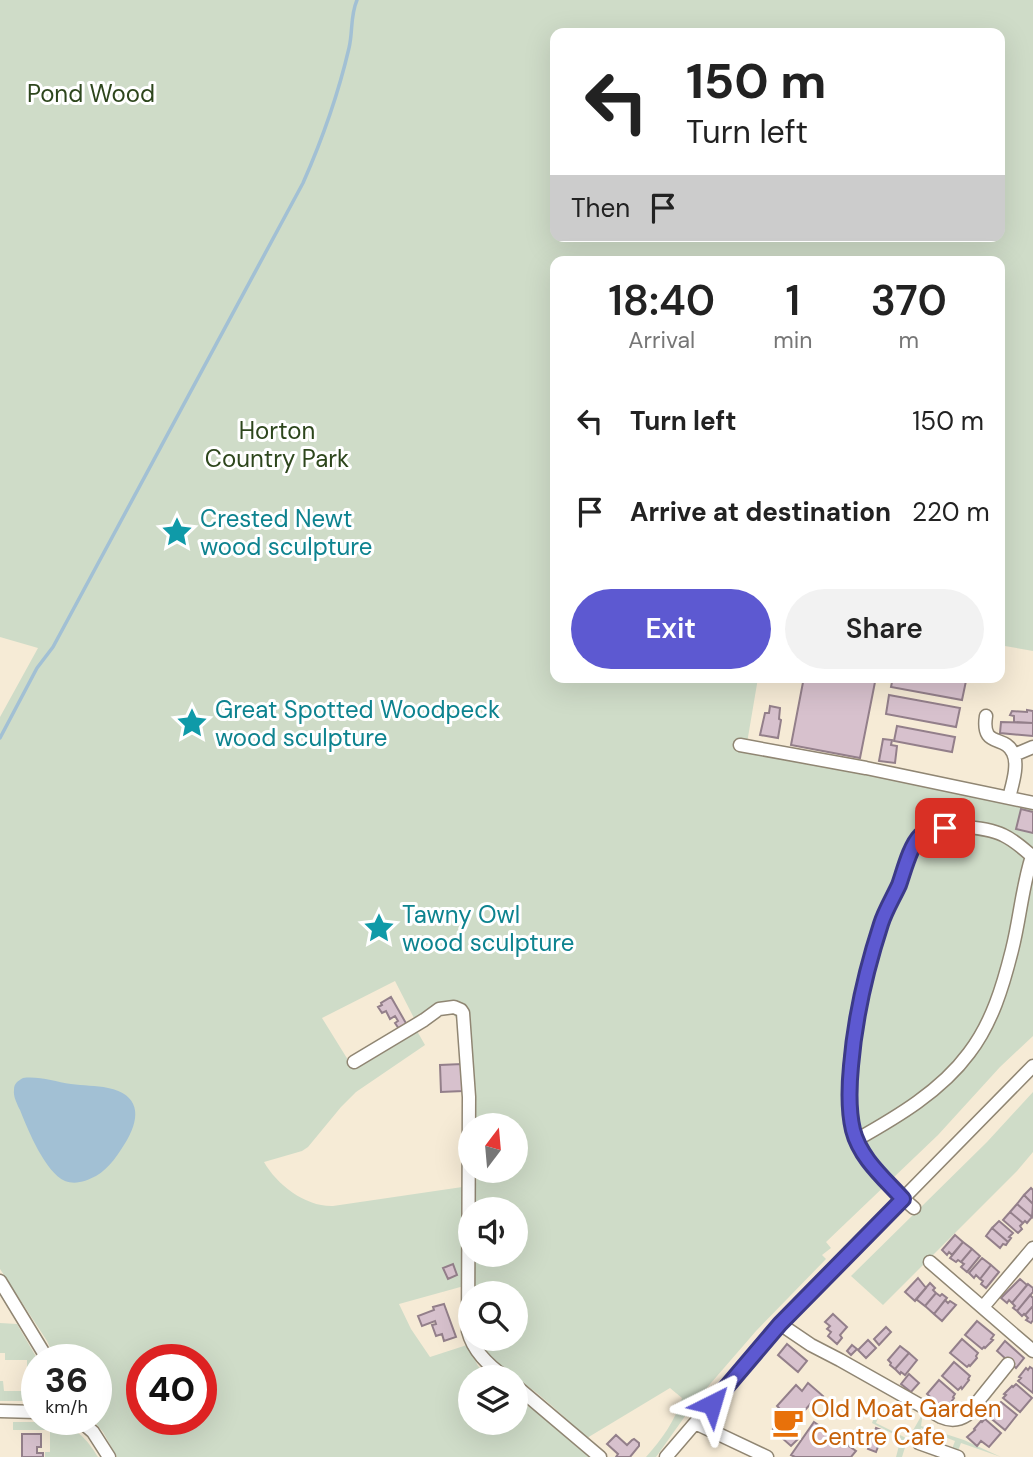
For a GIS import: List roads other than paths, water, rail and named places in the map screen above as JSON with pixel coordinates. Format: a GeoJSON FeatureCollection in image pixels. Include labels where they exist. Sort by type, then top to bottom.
{"type":"FeatureCollection","features":[{"type":"Feature","properties":{"kind":"street"},"geometry":{"type":"LineString","coordinates":[[986,716],[986,733],[1011,748],[1014,755],[1015,767],[1009,798]]}},
{"type":"Feature","properties":{"kind":"street"},"geometry":{"type":"LineString","coordinates":[[740,745],[1033,803]]}},
{"type":"Feature","properties":{"kind":"street"},"geometry":{"type":"LineString","coordinates":[[1014,755],[1033,747]]}},
{"type":"Feature","properties":{"kind":"street"},"geometry":{"type":"LineString","coordinates":[[856,1140],[888,1122],[951,1074],[971,1050],[990,1016],[1013,949],[1032,857],[1007,837],[986,830],[957,827],[933,829],[918,838],[882,921],[863,989],[854,1036],[850,1117],[856,1140],[865,1157],[914,1208]]}},
{"type":"Feature","properties":{"kind":"street"},"geometry":{"type":"LineString","coordinates":[[354,1062],[439,1009],[454,1007],[463,1013],[469,1097],[468,1331],[480,1355],[491,1365]]}},
{"type":"Feature","properties":{"kind":"street"},"geometry":{"type":"LineString","coordinates":[[666,1457],[780,1324],[1033,1066]]}},
{"type":"Feature","properties":{"kind":"street"},"geometry":{"type":"LineString","coordinates":[[983,1307],[1032,1251]]}},
{"type":"Feature","properties":{"kind":"street"},"geometry":{"type":"LineString","coordinates":[[930,1262],[1033,1351]]}},
{"type":"Feature","properties":{"kind":"street"},"geometry":{"type":"LineString","coordinates":[[0,1281],[38,1344]]}},
{"type":"Feature","properties":{"kind":"street"},"geometry":{"type":"LineString","coordinates":[[780,1324],[811,1345],[936,1415],[951,1420],[967,1415],[1007,1364]]}},
{"type":"Feature","properties":{"kind":"street"},"geometry":{"type":"LineString","coordinates":[[528,1396],[600,1457]]}},
{"type":"Feature","properties":{"kind":"street"},"geometry":{"type":"LineString","coordinates":[[0,1411],[21,1412]]}},
{"type":"Feature","properties":{"kind":"street"},"geometry":{"type":"LineString","coordinates":[[695,1423],[767,1457]]}},
{"type":"Feature","properties":{"kind":"street"},"geometry":{"type":"LineString","coordinates":[[95,1435],[109,1457]]}},
{"type":"Feature","properties":{"kind":"street"},"geometry":{"type":"LineString","coordinates":[[919,1443],[958,1457]]}},
{"type":"Feature","properties":{"kind":"water"},"geometry":{"type":"Polygon","coordinates":[[[23,1078],[99,1086],[126,1095],[134,1107],[134,1123],[127,1140],[106,1169],[96,1176],[73,1183],[65,1181],[51,1169],[32,1139],[15,1097],[15,1086],[23,1078]]]}},
{"type":"Feature","properties":{"kind":"waterway"},"geometry":{"type":"LineString","coordinates":[[0,738],[37,668],[53,647],[303,183],[340,83],[357,0]]}},
{"type":"Feature","properties":{"kind":"place","name":"Crested Newt wood sculpture"},"geometry":{"type":"Point","coordinates":[177,532]}},
{"type":"Feature","properties":{"kind":"place","name":"Great Spotted Woodpeck wood sculpture"},"geometry":{"type":"Point","coordinates":[192,723]}},
{"type":"Feature","properties":{"kind":"place","name":"Tawny Owl wood sculpture"},"geometry":{"type":"Point","coordinates":[379,928]}},
{"type":"Feature","properties":{"kind":"place","name":"Old Moat Garden Centre Cafe"},"geometry":{"type":"Point","coordinates":[788,1422]}},
{"type":"Feature","properties":{"kind":"park label","name":"Pond Wood"},"geometry":{"type":"Point","coordinates":[91,93]}},
{"type":"Feature","properties":{"kind":"park label","name":"Horton Country Park"},"geometry":{"type":"Point","coordinates":[277,444]}}]}
